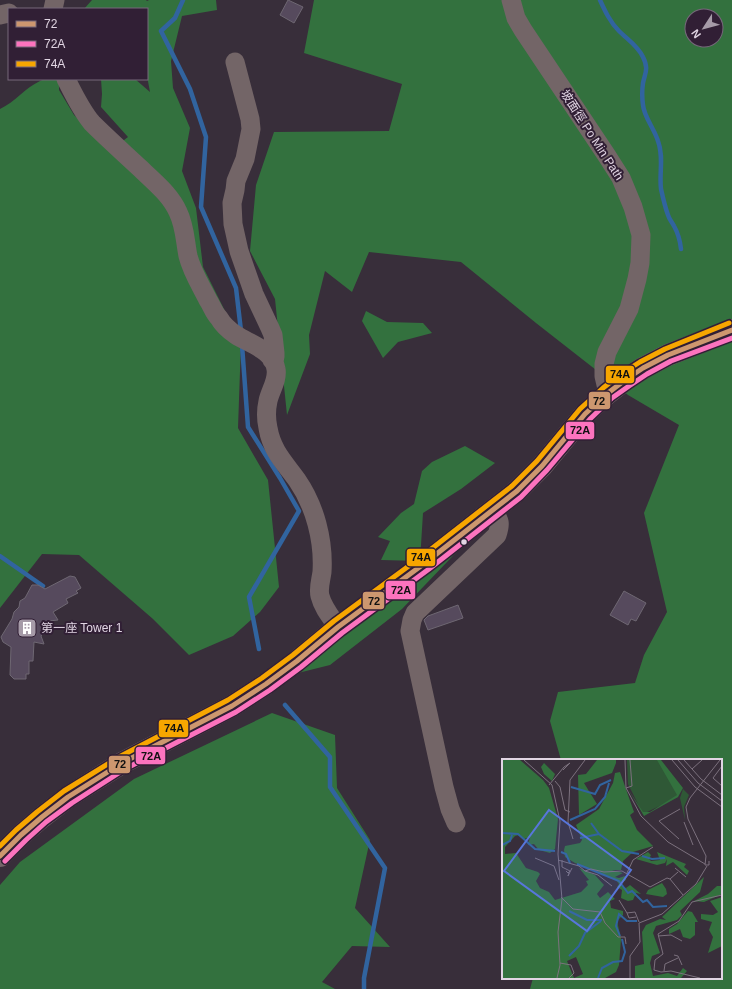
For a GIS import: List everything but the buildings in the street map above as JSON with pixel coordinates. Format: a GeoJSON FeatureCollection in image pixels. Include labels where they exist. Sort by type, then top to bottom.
{"type":"FeatureCollection","features":[{"type":"Feature","properties":{"kind":"main road"},"geometry":{"type":"LineString","coordinates":[[0,856],[21,835],[68,797],[122,762],[219,713],[249,696],[296,662],[338,627],[425,563],[513,495],[542,466],[585,414],[625,380],[657,361],[732,330]]}},
{"type":"Feature","properties":{"kind":"street","name":"坡面徑 Po Min Path"},"geometry":{"type":"LineString","coordinates":[[511,0],[516,18],[523,30],[621,178],[633,207],[641,235],[640,263],[629,309],[607,352],[604,364],[604,376],[608,393]]}},
{"type":"Feature","properties":{"kind":"street"},"geometry":{"type":"LineString","coordinates":[[67,80],[87,117],[92,123],[160,187],[172,201],[179,213],[185,231],[189,257],[194,272],[215,314],[236,335],[267,355],[274,357],[273,334],[254,294],[239,251],[233,224],[232,203],[235,185],[245,159],[251,129],[250,119],[235,62]]}},
{"type":"Feature","properties":{"kind":"street"},"geometry":{"type":"LineString","coordinates":[[267,355],[276,370],[275,380],[267,409],[269,435],[278,455],[301,487],[315,517],[320,536],[322,555],[322,571],[319,589],[320,595],[325,610],[338,627]]}},
{"type":"Feature","properties":{"kind":"street"},"geometry":{"type":"LineString","coordinates":[[456,823],[450,809],[444,787],[410,631],[415,613],[496,535],[499,528],[499,518],[493,510]]}},
{"type":"Feature","properties":{"kind":"green space"},"geometry":{"type":"Polygon","coordinates":[[[92,0],[216,0],[217,10],[182,16],[171,61],[173,88],[190,128],[182,171],[196,208],[203,267],[241,343],[238,428],[268,480],[279,587],[260,612],[233,636],[189,655],[153,619],[79,555],[42,554],[0,608],[0,109],[42,80],[59,80],[59,90],[74,115],[111,150],[128,137],[101,107],[101,80],[136,80],[150,92],[148,80],[148,8],[85,8],[92,0]]]}},
{"type":"Feature","properties":{"kind":"green space"},"geometry":{"type":"Polygon","coordinates":[[[314,0],[732,0],[732,989],[530,989],[533,979],[722,979],[722,759],[561,759],[550,721],[558,692],[635,683],[644,655],[667,612],[644,513],[679,425],[628,395],[461,262],[369,252],[352,292],[325,271],[309,335],[310,354],[287,415],[275,299],[250,251],[256,185],[274,132],[389,131],[402,84],[304,53],[314,0]]]}},
{"type":"Feature","properties":{"kind":"green space"},"geometry":{"type":"Polygon","coordinates":[[[366,311],[387,322],[423,323],[432,333],[398,342],[383,358],[362,321],[366,311]]]}},
{"type":"Feature","properties":{"kind":"green space"},"geometry":{"type":"Polygon","coordinates":[[[465,446],[495,463],[461,489],[423,513],[420,561],[381,560],[390,541],[378,537],[401,513],[414,504],[422,471],[432,462],[465,446]]]}},
{"type":"Feature","properties":{"kind":"green space"},"geometry":{"type":"Polygon","coordinates":[[[470,538],[402,609],[330,665],[294,674],[470,538]]]}},
{"type":"Feature","properties":{"kind":"green space"},"geometry":{"type":"Polygon","coordinates":[[[272,713],[335,735],[337,788],[370,840],[355,908],[390,947],[352,946],[322,982],[335,989],[0,989],[0,885],[20,862],[134,779],[272,713]]]}},
{"type":"Feature","properties":{"kind":"waterway"},"geometry":{"type":"LineString","coordinates":[[183,0],[175,18],[161,31],[190,89],[206,137],[201,207],[236,288],[241,331]]}},
{"type":"Feature","properties":{"kind":"waterway"},"geometry":{"type":"LineString","coordinates":[[600,0],[613,24],[638,49],[645,61],[646,71],[643,83],[642,100],[647,118],[660,147],[661,189],[669,218],[678,234],[681,249]]}},
{"type":"Feature","properties":{"kind":"waterway"},"geometry":{"type":"LineString","coordinates":[[242,345],[248,427],[299,511],[249,597],[259,649]]}},
{"type":"Feature","properties":{"kind":"waterway"},"geometry":{"type":"LineString","coordinates":[[0,556],[43,586]]}},
{"type":"Feature","properties":{"kind":"waterway"},"geometry":{"type":"LineString","coordinates":[[285,705],[330,757],[330,787],[385,868],[364,978],[364,989]]}},
{"type":"Feature","properties":{"kind":"transit line","name":"74A"},"geometry":{"type":"LineString","coordinates":[[0,846],[16,830],[64,791],[119,757],[228,700],[262,678],[293,655],[334,621],[421,557],[512,486],[537,461],[580,409],[621,374],[665,349],[729,323]]}},
{"type":"Feature","properties":{"kind":"transit line","name":"72"},"geometry":{"type":"LineString","coordinates":[[0,856],[21,835],[68,797],[122,763],[232,706],[266,684],[297,661],[338,627],[425,563],[517,491],[542,466],[585,414],[625,380],[643,368],[668,355],[732,330]]}},
{"type":"Feature","properties":{"kind":"transit line","name":"72A"},"geometry":{"type":"LineString","coordinates":[[5,861],[46,822],[72,803],[125,769],[236,712],[270,690],[301,667],[342,633],[429,569],[521,497],[547,470],[590,419],[612,398],[647,374],[671,361],[732,338]]}},
{"type":"Feature","properties":{"kind":"place","name":"第一座 Tower 1"},"geometry":{"type":"Point","coordinates":[27,628]}}]}
